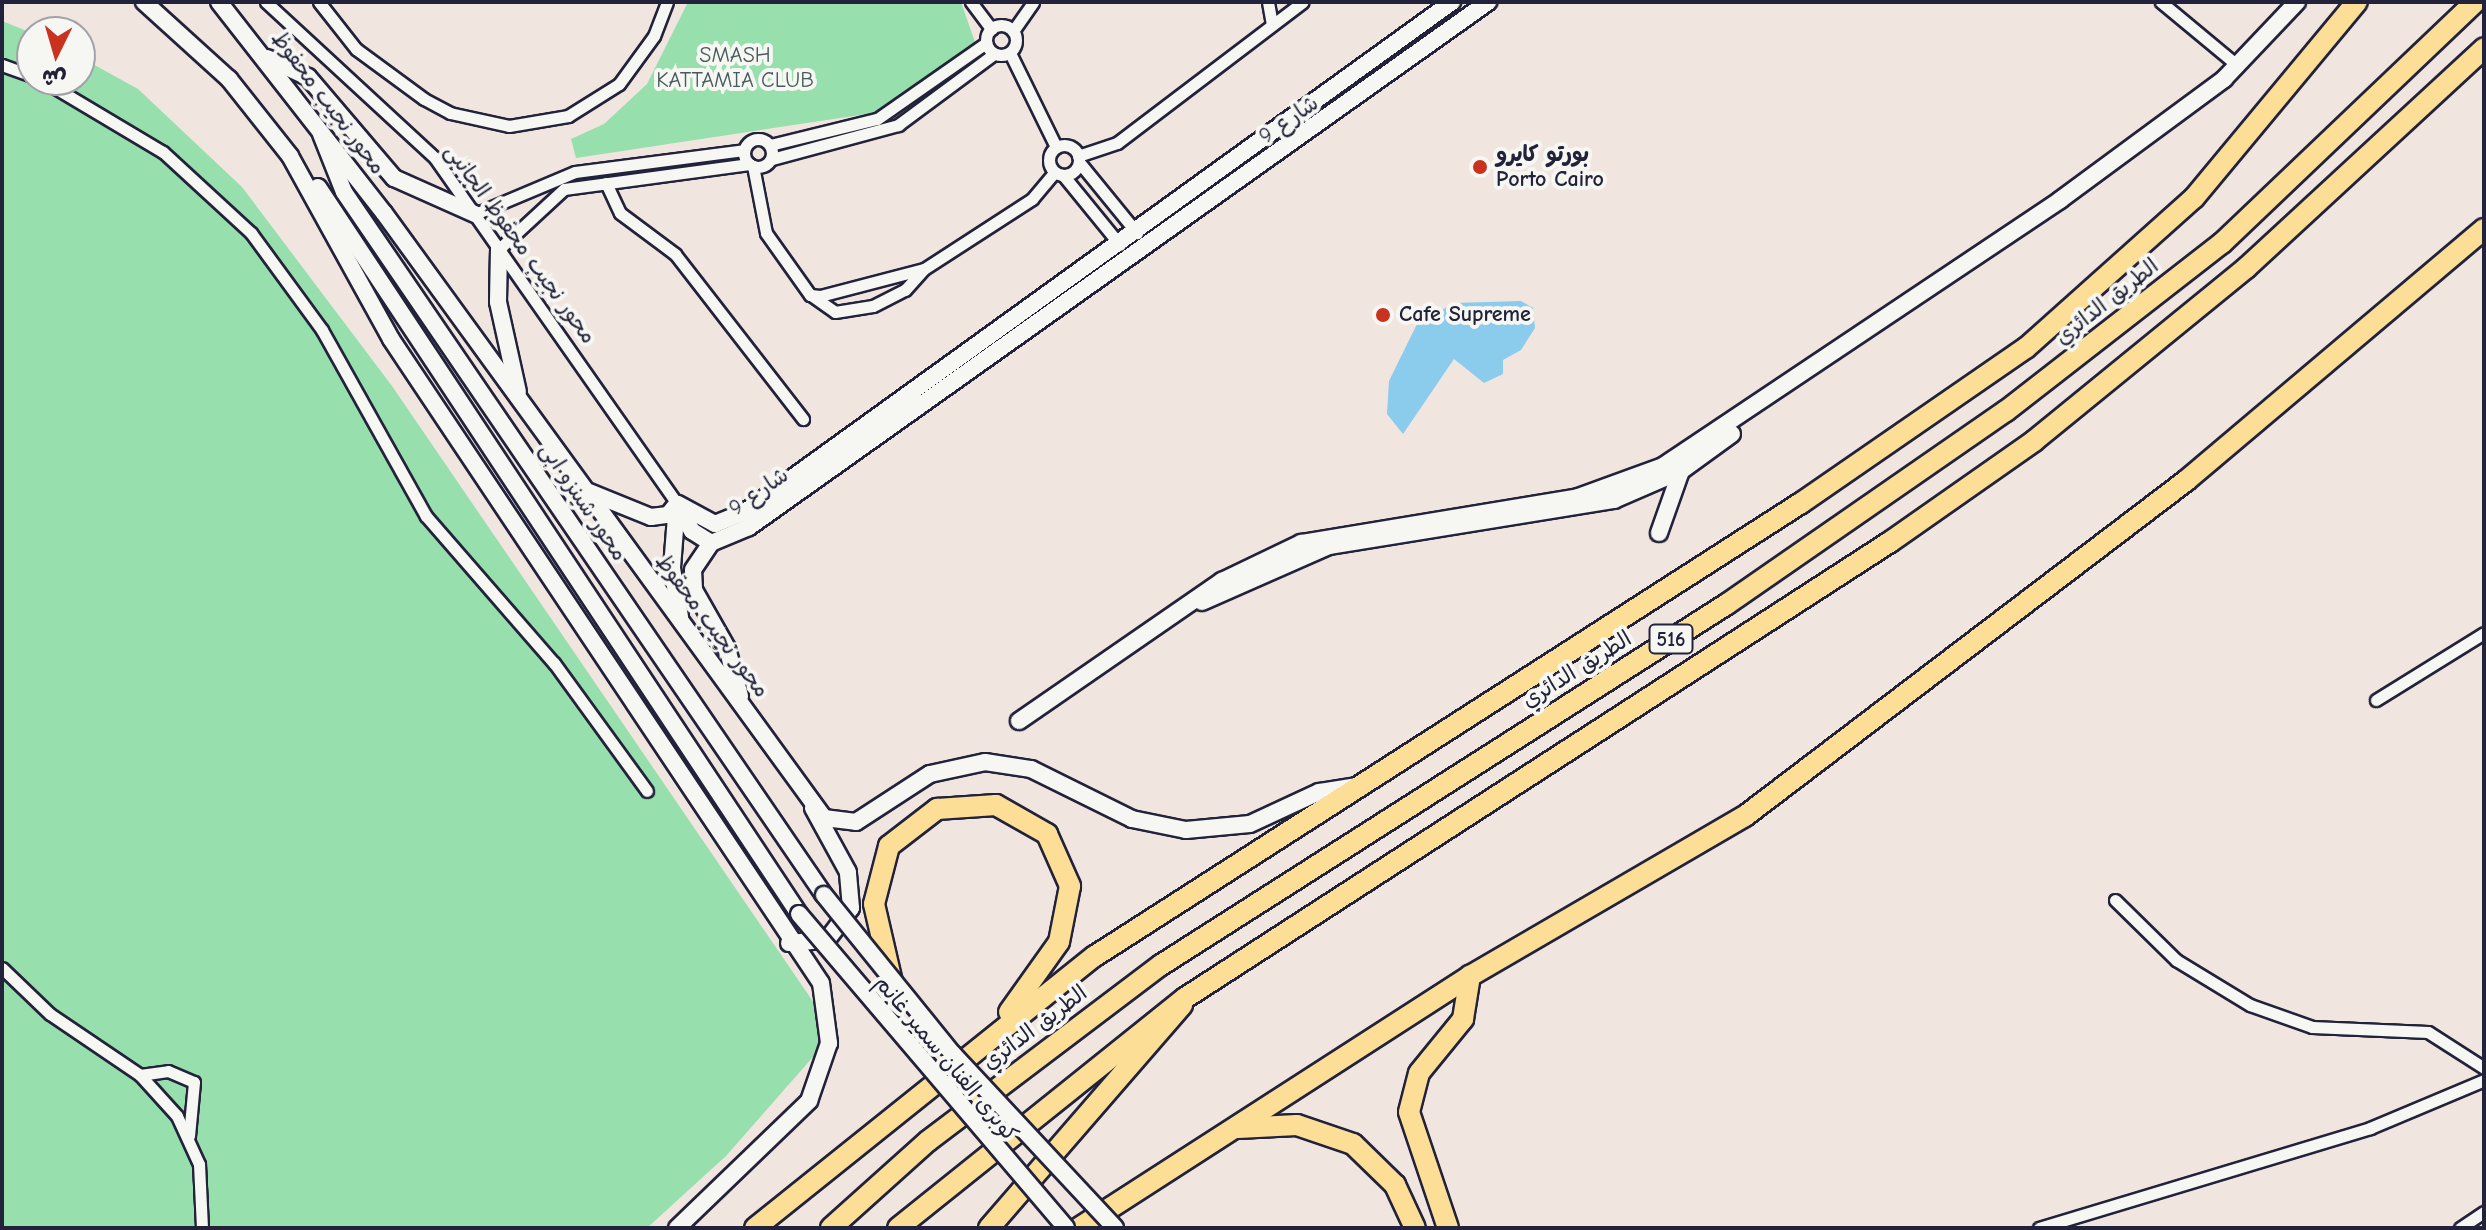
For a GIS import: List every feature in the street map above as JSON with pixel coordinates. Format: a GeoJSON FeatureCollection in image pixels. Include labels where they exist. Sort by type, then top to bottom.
{"type":"FeatureCollection","features":[{"type":"Feature","properties":{"kind":"highway","name":"الطريق الدائري"},"geometry":{"type":"LineString","coordinates":[[755,1228],[997,1028],[1095,956],[1801,503],[2026,348],[2194,198],[2357,2]]}},
{"type":"Feature","properties":{"kind":"highway","name":"516"},"geometry":{"type":"LineString","coordinates":[[2321,46],[2375,2]]}},
{"type":"Feature","properties":{"kind":"highway","name":"الطريق الدائري"},"geometry":{"type":"LineString","coordinates":[[831,1228],[928,1141],[1161,965],[1727,604],[2006,411],[2222,243],[2475,2]]}},
{"type":"Feature","properties":{"kind":"highway","name":"516"},"geometry":{"type":"LineString","coordinates":[[898,1228],[1185,998],[1890,542],[2034,441],[2246,268],[2461,74],[2484,48]]}},
{"type":"Feature","properties":{"kind":"highway","name":"516"},"geometry":{"type":"LineString","coordinates":[[2461,74],[2484,61]]}},
{"type":"Feature","properties":{"kind":"highway"},"geometry":{"type":"LineString","coordinates":[[1079,1228],[1470,976],[1745,816],[2187,480],[2484,229]]}},
{"type":"Feature","properties":{"kind":"highway"},"geometry":{"type":"LineString","coordinates":[[892,982],[875,919],[877,873],[910,823],[951,805],[1010,809],[1055,846],[1070,901],[1051,954],[997,1028]]}},
{"type":"Feature","properties":{"kind":"highway"},"geometry":{"type":"LineString","coordinates":[[1448,1228],[1409,1112],[1419,1073],[1463,1019],[1470,976]]}},
{"type":"Feature","properties":{"kind":"highway"},"geometry":{"type":"LineString","coordinates":[[989,1228],[1163,1035],[1185,998]]}},
{"type":"Feature","properties":{"kind":"highway"},"geometry":{"type":"LineString","coordinates":[[1234,1129],[1297,1125],[1340,1137],[1386,1173],[1415,1228]]}},
{"type":"Feature","properties":{"kind":"main road"},"geometry":{"type":"LineString","coordinates":[[144,2],[229,79],[290,156],[391,339],[825,998],[822,1073],[800,1113],[677,1228]]}},
{"type":"Feature","properties":{"kind":"main road","name":"محور نجيب محفوظ"},"geometry":{"type":"LineString","coordinates":[[219,2],[320,126],[518,394],[684,629],[740,697],[813,808],[848,872],[851,908],[827,940],[789,943]]}},
{"type":"Feature","properties":{"kind":"main road","name":"شارع 9"},"geometry":{"type":"LineString","coordinates":[[677,504],[715,524],[735,518],[1137,233],[1452,2]]}},
{"type":"Feature","properties":{"kind":"main road","name":"شارع 9"},"geometry":{"type":"LineString","coordinates":[[711,543],[749,527],[1316,128],[1488,2]]}},
{"type":"Feature","properties":{"kind":"main road"},"geometry":{"type":"LineString","coordinates":[[1272,562],[1343,543],[1597,505],[1681,471],[1768,401],[2060,200],[2238,66],[2297,2]]}},
{"type":"Feature","properties":{"kind":"main road"},"geometry":{"type":"LineString","coordinates":[[267,58],[308,77],[394,178],[475,214]]}},
{"type":"Feature","properties":{"kind":"main road"},"geometry":{"type":"LineString","coordinates":[[1305,112],[1316,128]]}},
{"type":"Feature","properties":{"kind":"main road","name":"محور شينزو ابى"},"geometry":{"type":"LineString","coordinates":[[320,126],[344,192],[824,895]]}},
{"type":"Feature","properties":{"kind":"main road","name":"كوبرى الفنان سمير غانم"},"geometry":{"type":"LineString","coordinates":[[290,156],[313,179],[799,914],[1066,1228]]}},
{"type":"Feature","properties":{"kind":"main road"},"geometry":{"type":"LineString","coordinates":[[499,249],[498,302],[518,394]]}},
{"type":"Feature","properties":{"kind":"main road"},"geometry":{"type":"LineString","coordinates":[[1019,721],[1199,603],[1272,562],[1335,533],[1613,488],[1768,401]]}},
{"type":"Feature","properties":{"kind":"main road"},"geometry":{"type":"LineString","coordinates":[[1659,533],[1681,471]]}},
{"type":"Feature","properties":{"kind":"main road"},"geometry":{"type":"LineString","coordinates":[[586,490],[651,517],[668,515],[677,504]]}},
{"type":"Feature","properties":{"kind":"main road"},"geometry":{"type":"LineString","coordinates":[[677,504],[692,531],[711,543],[693,570],[694,590],[727,648],[740,697]]}},
{"type":"Feature","properties":{"kind":"main road"},"geometry":{"type":"LineString","coordinates":[[677,504],[672,579],[684,629]]}},
{"type":"Feature","properties":{"kind":"main road"},"geometry":{"type":"LineString","coordinates":[[813,808],[832,821],[856,822],[930,774],[985,762],[1031,769],[1132,819],[1186,830],[1250,824],[1319,792],[1359,786]]}},
{"type":"Feature","properties":{"kind":"main road","name":"كوبرى الفنان سمير غانم"},"geometry":{"type":"LineString","coordinates":[[824,895],[892,982],[1115,1228]]}},
{"type":"Feature","properties":{"kind":"street","name":"محور نجيب محفوظ الجانبى"},"geometry":{"type":"LineString","coordinates":[[266,2],[333,71],[426,147],[677,504]]}},
{"type":"Feature","properties":{"kind":"street"},"geometry":{"type":"LineString","coordinates":[[319,2],[356,49],[424,99],[450,113],[509,126],[568,116],[619,84],[639,62],[667,2]]}},
{"type":"Feature","properties":{"kind":"street"},"geometry":{"type":"LineString","coordinates":[[971,2],[991,29],[1013,31]]}},
{"type":"Feature","properties":{"kind":"street"},"geometry":{"type":"LineString","coordinates":[[1033,2],[1013,31],[1010,53],[1056,147]]}},
{"type":"Feature","properties":{"kind":"street"},"geometry":{"type":"LineString","coordinates":[[1268,2],[1272,25]]}},
{"type":"Feature","properties":{"kind":"street"},"geometry":{"type":"LineString","coordinates":[[1281,2],[1299,5]]}},
{"type":"Feature","properties":{"kind":"street"},"geometry":{"type":"LineString","coordinates":[[2161,2],[2238,66]]}},
{"type":"Feature","properties":{"kind":"street"},"geometry":{"type":"LineString","coordinates":[[744,150],[751,165],[766,233],[810,295],[835,312],[873,306],[905,290],[924,269],[1016,211],[1079,159],[1117,143],[1299,5]]}},
{"type":"Feature","properties":{"kind":"street"},"geometry":{"type":"LineString","coordinates":[[475,214],[575,172],[744,150],[756,139],[770,145],[877,119],[986,43],[991,29]]}},
{"type":"Feature","properties":{"kind":"street"},"geometry":{"type":"LineString","coordinates":[[986,43],[994,54]]}},
{"type":"Feature","properties":{"kind":"street"},"geometry":{"type":"LineString","coordinates":[[499,249],[552,194],[606,183],[751,165],[898,125],[994,54],[1010,53]]}},
{"type":"Feature","properties":{"kind":"street"},"geometry":{"type":"LineString","coordinates":[[69,96],[163,152],[251,233],[322,330],[426,516],[554,663],[647,791]]}},
{"type":"Feature","properties":{"kind":"street"},"geometry":{"type":"LineString","coordinates":[[770,145],[772,159]]}},
{"type":"Feature","properties":{"kind":"street"},"geometry":{"type":"LineString","coordinates":[[1056,147],[1069,146],[1137,233]]}},
{"type":"Feature","properties":{"kind":"street"},"geometry":{"type":"LineString","coordinates":[[1056,147],[1049,162],[1120,245]]}},
{"type":"Feature","properties":{"kind":"street"},"geometry":{"type":"LineString","coordinates":[[606,183],[620,213],[675,254],[803,419]]}},
{"type":"Feature","properties":{"kind":"street"},"geometry":{"type":"LineString","coordinates":[[810,295],[924,269]]}},
{"type":"Feature","properties":{"kind":"street"},"geometry":{"type":"LineString","coordinates":[[2376,700],[2484,633]]}},
{"type":"Feature","properties":{"kind":"street"},"geometry":{"type":"LineString","coordinates":[[2115,900],[2176,960],[2250,1005],[2312,1027],[2428,1032],[2484,1068]]}},
{"type":"Feature","properties":{"kind":"street"},"geometry":{"type":"LineString","coordinates":[[2,968],[50,1014],[140,1075],[189,1137]]}},
{"type":"Feature","properties":{"kind":"street"},"geometry":{"type":"LineString","coordinates":[[140,1075],[168,1071],[194,1082],[189,1137],[205,1196],[202,1228]]}},
{"type":"Feature","properties":{"kind":"street"},"geometry":{"type":"LineString","coordinates":[[2039,1228],[2370,1128],[2484,1080]]}},
{"type":"Feature","properties":{"kind":"street"},"geometry":{"type":"LineString","coordinates":[[2460,1228],[2484,1212]]}},
{"type":"Feature","properties":{"kind":"green space","name":"SMASH KATTAMIA CLUB"},"geometry":{"type":"Polygon","coordinates":[[[688,2],[961,2],[975,42],[880,112],[576,158],[571,139],[604,124],[647,84],[688,2]]]}},
{"type":"Feature","properties":{"kind":"green space"},"geometry":{"type":"Polygon","coordinates":[[[2,21],[16,27],[16,96],[96,96],[96,66],[138,89],[242,187],[392,386],[814,1003],[821,1037],[813,1057],[726,1156],[647,1228],[2,1228],[2,21]]]}},
{"type":"Feature","properties":{"kind":"water"},"geometry":{"type":"Polygon","coordinates":[[[1521,301],[1533,308],[1535,328],[1521,350],[1503,360],[1503,374],[1484,383],[1454,359],[1403,434],[1387,414],[1389,381],[1417,324],[1454,303],[1521,301]]]}},
{"type":"Feature","properties":{"kind":"place","name":"بورتو كايرو Porto Cairo"},"geometry":{"type":"Point","coordinates":[1480,167]}},
{"type":"Feature","properties":{"kind":"place","name":"Cafe Supreme"},"geometry":{"type":"Point","coordinates":[1383,315]}}]}
